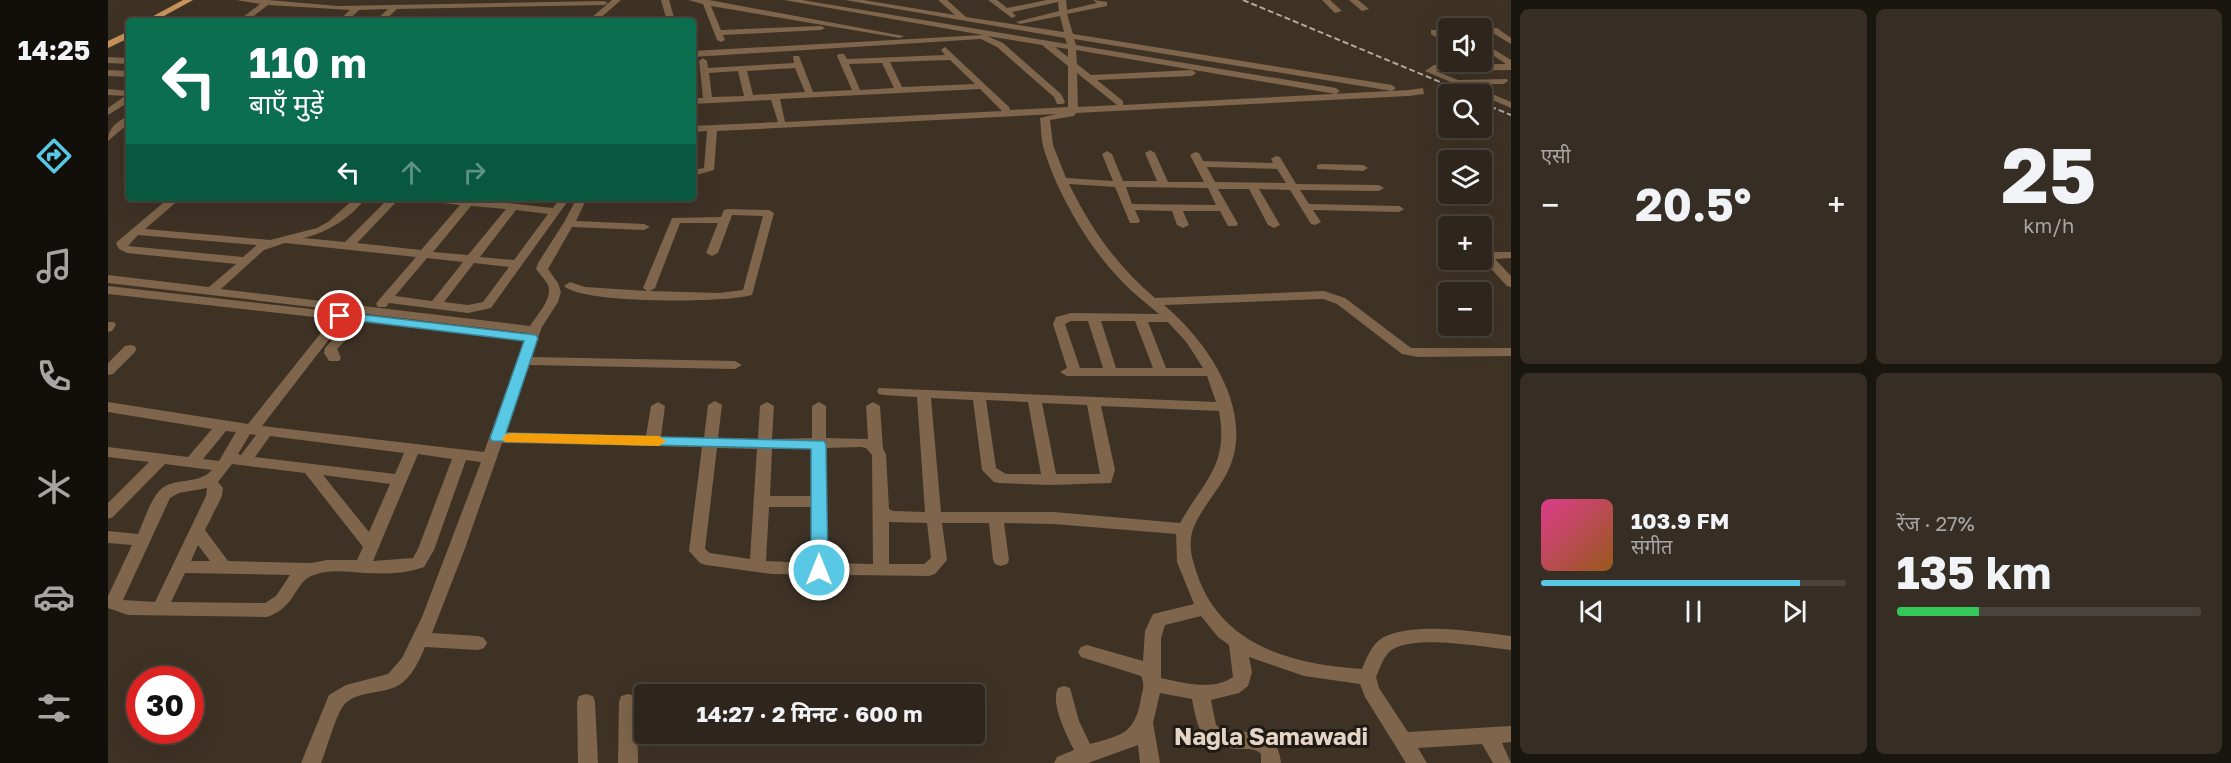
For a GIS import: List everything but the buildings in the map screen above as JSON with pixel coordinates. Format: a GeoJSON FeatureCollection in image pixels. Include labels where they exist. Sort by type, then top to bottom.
{"type":"FeatureCollection","features":[{"type":"Feature","properties":{"kind":"main road"},"geometry":{"type":"LineString","coordinates":[[154,18],[189,0]]}},
{"type":"Feature","properties":{"kind":"main road"},"geometry":{"type":"LineString","coordinates":[[161,18],[196,0]]}},
{"type":"Feature","properties":{"kind":"main road"},"geometry":{"type":"LineString","coordinates":[[108,44],[126,36]]}},
{"type":"Feature","properties":{"kind":"street"},"geometry":{"type":"LineString","coordinates":[[240,0],[329,7],[501,2],[606,2]]}},
{"type":"Feature","properties":{"kind":"street"},"geometry":{"type":"LineString","coordinates":[[329,7],[340,0]]}},
{"type":"Feature","properties":{"kind":"street"},"geometry":{"type":"LineString","coordinates":[[591,18],[618,0]]}},
{"type":"Feature","properties":{"kind":"street"},"geometry":{"type":"LineString","coordinates":[[665,0],[670,18]]}},
{"type":"Feature","properties":{"kind":"street"},"geometry":{"type":"LineString","coordinates":[[692,0],[930,40],[1006,109]]}},
{"type":"Feature","properties":{"kind":"street"},"geometry":{"type":"LineString","coordinates":[[788,0],[983,36],[1044,43],[1071,42],[1393,88]]}},
{"type":"Feature","properties":{"kind":"street"},"geometry":{"type":"LineString","coordinates":[[849,0],[1028,29],[1071,42],[1219,72],[1337,91]]}},
{"type":"Feature","properties":{"kind":"street"},"geometry":{"type":"LineString","coordinates":[[896,0],[906,9]]}},
{"type":"Feature","properties":{"kind":"street"},"geometry":{"type":"LineString","coordinates":[[696,131],[781,120],[1067,106],[1393,88],[1412,88],[1421,92],[1067,106],[1048,97],[942,0]]}},
{"type":"Feature","properties":{"kind":"street"},"geometry":{"type":"LineString","coordinates":[[992,0],[1028,29]]}},
{"type":"Feature","properties":{"kind":"street"},"geometry":{"type":"LineString","coordinates":[[696,131],[712,128],[1071,114],[1067,106],[1073,65],[1071,42],[1060,0],[1005,10]]}},
{"type":"Feature","properties":{"kind":"street"},"geometry":{"type":"LineString","coordinates":[[1020,22],[1104,4],[1097,0]]}},
{"type":"Feature","properties":{"kind":"street"},"geometry":{"type":"LineString","coordinates":[[1326,0],[1338,11]]}},
{"type":"Feature","properties":{"kind":"street"},"geometry":{"type":"LineString","coordinates":[[1353,0],[1365,9]]}},
{"type":"Feature","properties":{"kind":"street"},"geometry":{"type":"LineString","coordinates":[[706,1],[726,52]]}},
{"type":"Feature","properties":{"kind":"street"},"geometry":{"type":"LineString","coordinates":[[246,18],[267,2]]}},
{"type":"Feature","properties":{"kind":"street"},"geometry":{"type":"LineString","coordinates":[[590,18],[606,2]]}},
{"type":"Feature","properties":{"kind":"street"},"geometry":{"type":"LineString","coordinates":[[418,18],[432,5]]}},
{"type":"Feature","properties":{"kind":"street"},"geometry":{"type":"LineString","coordinates":[[382,18],[396,6]]}},
{"type":"Feature","properties":{"kind":"street"},"geometry":{"type":"LineString","coordinates":[[345,18],[358,7]]}},
{"type":"Feature","properties":{"kind":"street"},"geometry":{"type":"LineString","coordinates":[[718,33],[848,27]]}},
{"type":"Feature","properties":{"kind":"street"},"geometry":{"type":"LineString","coordinates":[[1494,30],[1511,42]]}},
{"type":"Feature","properties":{"kind":"street"},"geometry":{"type":"LineString","coordinates":[[1434,32],[1438,35]]}},
{"type":"Feature","properties":{"kind":"street"},"geometry":{"type":"LineString","coordinates":[[708,99],[705,71],[698,54],[983,36]]}},
{"type":"Feature","properties":{"kind":"street"},"geometry":{"type":"LineString","coordinates":[[1044,43],[1120,103]]}},
{"type":"Feature","properties":{"kind":"street"},"geometry":{"type":"LineString","coordinates":[[836,46],[857,92]]}},
{"type":"Feature","properties":{"kind":"street"},"geometry":{"type":"LineString","coordinates":[[792,48],[810,95]]}},
{"type":"Feature","properties":{"kind":"street"},"geometry":{"type":"LineString","coordinates":[[1492,51],[1511,50]]}},
{"type":"Feature","properties":{"kind":"street"},"geometry":{"type":"LineString","coordinates":[[1492,54],[1511,65]]}},
{"type":"Feature","properties":{"kind":"street"},"geometry":{"type":"LineString","coordinates":[[844,62],[951,57]]}},
{"type":"Feature","properties":{"kind":"street"},"geometry":{"type":"LineString","coordinates":[[108,60],[126,61]]}},
{"type":"Feature","properties":{"kind":"street"},"geometry":{"type":"LineString","coordinates":[[885,60],[899,90]]}},
{"type":"Feature","properties":{"kind":"street"},"geometry":{"type":"LineString","coordinates":[[1492,64],[1511,65]]}},
{"type":"Feature","properties":{"kind":"street"},"geometry":{"type":"LineString","coordinates":[[705,71],[799,65]]}},
{"type":"Feature","properties":{"kind":"street"},"geometry":{"type":"LineString","coordinates":[[1438,68],[1430,69],[1432,73],[1460,84]]}},
{"type":"Feature","properties":{"kind":"street"},"geometry":{"type":"LineString","coordinates":[[742,69],[749,98]]}},
{"type":"Feature","properties":{"kind":"street"},"geometry":{"type":"LineString","coordinates":[[1089,78],[1219,72]]}},
{"type":"Feature","properties":{"kind":"street"},"geometry":{"type":"LineString","coordinates":[[1492,72],[1508,83]]}},
{"type":"Feature","properties":{"kind":"street"},"geometry":{"type":"LineString","coordinates":[[108,73],[126,74]]}},
{"type":"Feature","properties":{"kind":"street"},"geometry":{"type":"LineString","coordinates":[[1455,82],[1508,83]]}},
{"type":"Feature","properties":{"kind":"street"},"geometry":{"type":"LineString","coordinates":[[696,101],[982,86]]}},
{"type":"Feature","properties":{"kind":"street"},"geometry":{"type":"LineString","coordinates":[[108,92],[126,95]]}},
{"type":"Feature","properties":{"kind":"street"},"geometry":{"type":"LineString","coordinates":[[1492,95],[1511,93]]}},
{"type":"Feature","properties":{"kind":"street"},"geometry":{"type":"LineString","coordinates":[[775,96],[781,120]]}},
{"type":"Feature","properties":{"kind":"street"},"geometry":{"type":"LineString","coordinates":[[108,112],[126,98]]}},
{"type":"Feature","properties":{"kind":"street"},"geometry":{"type":"LineString","coordinates":[[1492,98],[1511,105]]}},
{"type":"Feature","properties":{"kind":"street"},"geometry":{"type":"LineString","coordinates":[[1044,114],[1049,146],[1063,181],[1107,257],[1122,276],[1171,318],[1192,341],[1212,372],[1224,407],[1230,448],[1225,464],[1184,529],[1183,547],[1186,567],[1210,617],[1238,645],[1310,670],[1367,677]]}},
{"type":"Feature","properties":{"kind":"street"},"geometry":{"type":"LineString","coordinates":[[696,172],[709,170],[712,128]]}},
{"type":"Feature","properties":{"kind":"street"},"geometry":{"type":"LineString","coordinates":[[1150,153],[1164,185]]}},
{"type":"Feature","properties":{"kind":"street"},"geometry":{"type":"LineString","coordinates":[[1107,154],[1134,221]]}},
{"type":"Feature","properties":{"kind":"street"},"geometry":{"type":"LineString","coordinates":[[1232,224],[1197,160],[1277,163],[1315,222]]}},
{"type":"Feature","properties":{"kind":"street"},"geometry":{"type":"LineString","coordinates":[[1335,187],[1318,164],[1363,168]]}},
{"type":"Feature","properties":{"kind":"street"},"geometry":{"type":"LineString","coordinates":[[1063,181],[1378,188]]}},
{"type":"Feature","properties":{"kind":"street"},"geometry":{"type":"LineString","coordinates":[[1252,186],[1274,225]]}},
{"type":"Feature","properties":{"kind":"street"},"geometry":{"type":"LineString","coordinates":[[172,201],[122,243],[123,247],[128,250],[246,261]]}},
{"type":"Feature","properties":{"kind":"street"},"geometry":{"type":"LineString","coordinates":[[212,291],[260,248],[283,239],[309,234],[332,224],[357,201]]}},
{"type":"Feature","properties":{"kind":"street"},"geometry":{"type":"LineString","coordinates":[[348,246],[392,201]]}},
{"type":"Feature","properties":{"kind":"street"},"geometry":{"type":"LineString","coordinates":[[461,201],[555,211]]}},
{"type":"Feature","properties":{"kind":"street"},"geometry":{"type":"LineString","coordinates":[[386,299],[468,309],[487,305],[563,201]]}},
{"type":"Feature","properties":{"kind":"street"},"geometry":{"type":"LineString","coordinates":[[580,201],[542,268],[562,286],[583,291],[716,297],[748,292],[769,213],[731,211],[725,213],[712,253]]}},
{"type":"Feature","properties":{"kind":"street"},"geometry":{"type":"LineString","coordinates":[[376,310],[466,207],[466,202]]}},
{"type":"Feature","properties":{"kind":"street"},"geometry":{"type":"LineString","coordinates":[[435,305],[513,207]]}},
{"type":"Feature","properties":{"kind":"street"},"geometry":{"type":"LineString","coordinates":[[1128,207],[1222,208]]}},
{"type":"Feature","properties":{"kind":"street"},"geometry":{"type":"LineString","coordinates":[[1306,207],[1399,209]]}},
{"type":"Feature","properties":{"kind":"street"},"geometry":{"type":"LineString","coordinates":[[1176,208],[1184,225]]}},
{"type":"Feature","properties":{"kind":"street"},"geometry":{"type":"LineString","coordinates":[[649,288],[676,220],[723,220]]}},
{"type":"Feature","properties":{"kind":"street"},"geometry":{"type":"LineString","coordinates":[[569,224],[644,227]]}},
{"type":"Feature","properties":{"kind":"street"},"geometry":{"type":"LineString","coordinates":[[135,231],[270,243]]}},
{"type":"Feature","properties":{"kind":"street"},"geometry":{"type":"LineString","coordinates":[[283,239],[516,264]]}},
{"type":"Feature","properties":{"kind":"street"},"geometry":{"type":"LineString","coordinates":[[1492,254],[1511,255]]}},
{"type":"Feature","properties":{"kind":"street"},"geometry":{"type":"LineString","coordinates":[[1492,263],[1511,283]]}},
{"type":"Feature","properties":{"kind":"street"},"geometry":{"type":"LineString","coordinates":[[108,279],[212,291],[344,311],[359,319],[533,334]]}},
{"type":"Feature","properties":{"kind":"street"},"geometry":{"type":"LineString","coordinates":[[311,763],[336,701],[344,693],[356,688],[380,685],[394,680],[402,672],[419,640],[471,514],[533,334],[554,295],[562,286],[589,284],[732,293],[733,296]]}},
{"type":"Feature","properties":{"kind":"street"},"geometry":{"type":"LineString","coordinates":[[108,290],[344,311],[376,310],[533,334]]}},
{"type":"Feature","properties":{"kind":"street"},"geometry":{"type":"LineString","coordinates":[[1152,302],[1323,295],[1341,301],[1407,351],[1418,353],[1510,352]]}},
{"type":"Feature","properties":{"kind":"street"},"geometry":{"type":"LineString","coordinates":[[313,568],[300,573],[283,602],[267,610],[119,607],[112,603],[142,540],[169,491],[209,481],[255,429],[344,311]]}},
{"type":"Feature","properties":{"kind":"street"},"geometry":{"type":"LineString","coordinates":[[1171,318],[1071,317],[1060,320],[1059,324],[1071,372],[1212,372]]}},
{"type":"Feature","properties":{"kind":"street"},"geometry":{"type":"LineString","coordinates":[[1093,317],[1111,372]]}},
{"type":"Feature","properties":{"kind":"street"},"geometry":{"type":"LineString","coordinates":[[1140,318],[1161,372]]}},
{"type":"Feature","properties":{"kind":"street"},"geometry":{"type":"LineString","coordinates":[[334,358],[331,348],[359,319]]}},
{"type":"Feature","properties":{"kind":"street"},"geometry":{"type":"LineString","coordinates":[[108,371],[130,349]]}},
{"type":"Feature","properties":{"kind":"street"},"geometry":{"type":"LineString","coordinates":[[524,361],[735,365]]}},
{"type":"Feature","properties":{"kind":"street"},"geometry":{"type":"LineString","coordinates":[[884,391],[1224,407]]}},
{"type":"Feature","properties":{"kind":"street"},"geometry":{"type":"LineString","coordinates":[[715,405],[697,551],[706,559],[758,567],[819,570],[929,570],[939,560],[933,518],[924,393]]}},
{"type":"Feature","properties":{"kind":"street"},"geometry":{"type":"LineString","coordinates":[[980,396],[989,470],[994,475],[1006,479],[1099,481],[1106,479],[1108,475],[1094,401]]}},
{"type":"Feature","properties":{"kind":"street"},"geometry":{"type":"LineString","coordinates":[[1034,398],[1050,480]]}},
{"type":"Feature","properties":{"kind":"street"},"geometry":{"type":"LineString","coordinates":[[653,441],[658,406]]}},
{"type":"Feature","properties":{"kind":"street"},"geometry":{"type":"LineString","coordinates":[[758,567],[767,406]]}},
{"type":"Feature","properties":{"kind":"street"},"geometry":{"type":"LineString","coordinates":[[819,406],[819,570]]}},
{"type":"Feature","properties":{"kind":"street"},"geometry":{"type":"LineString","coordinates":[[873,406],[876,448],[879,454],[882,570]]}},
{"type":"Feature","properties":{"kind":"street"},"geometry":{"type":"LineString","coordinates":[[108,407],[223,426],[489,458]]}},
{"type":"Feature","properties":{"kind":"street"},"geometry":{"type":"LineString","coordinates":[[191,463],[223,426]]}},
{"type":"Feature","properties":{"kind":"street"},"geometry":{"type":"LineString","coordinates":[[244,460],[255,429]]}},
{"type":"Feature","properties":{"kind":"street"},"geometry":{"type":"LineString","coordinates":[[497,438],[765,444],[861,442],[876,448]]}},
{"type":"Feature","properties":{"kind":"street"},"geometry":{"type":"LineString","coordinates":[[362,567],[413,449]]}},
{"type":"Feature","properties":{"kind":"street"},"geometry":{"type":"LineString","coordinates":[[109,453],[191,463],[244,460],[399,480]]}},
{"type":"Feature","properties":{"kind":"street"},"geometry":{"type":"LineString","coordinates":[[180,567],[313,568],[408,566],[418,563],[423,557],[461,455]]}},
{"type":"Feature","properties":{"kind":"street"},"geometry":{"type":"LineString","coordinates":[[108,513],[161,459]]}},
{"type":"Feature","properties":{"kind":"street"},"geometry":{"type":"LineString","coordinates":[[309,468],[372,546]]}},
{"type":"Feature","properties":{"kind":"street"},"geometry":{"type":"LineString","coordinates":[[160,608],[215,492],[215,488],[209,481]]}},
{"type":"Feature","properties":{"kind":"street"},"geometry":{"type":"LineString","coordinates":[[762,501],[819,502]]}},
{"type":"Feature","properties":{"kind":"street"},"geometry":{"type":"LineString","coordinates":[[881,510],[885,515],[893,518],[1074,519],[1184,529]]}},
{"type":"Feature","properties":{"kind":"street"},"geometry":{"type":"LineString","coordinates":[[996,518],[1001,560]]}},
{"type":"Feature","properties":{"kind":"street"},"geometry":{"type":"LineString","coordinates":[[197,531],[224,568]]}},
{"type":"Feature","properties":{"kind":"street"},"geometry":{"type":"LineString","coordinates":[[108,537],[142,540]]}},
{"type":"Feature","properties":{"kind":"street"},"geometry":{"type":"LineString","coordinates":[[1064,763],[1125,744],[1136,736],[1144,725],[1151,706],[1153,633],[1156,622],[1160,619],[1206,608]]}},
{"type":"Feature","properties":{"kind":"street"},"geometry":{"type":"LineString","coordinates":[[1417,763],[1371,691],[1367,677],[1376,657],[1386,644],[1417,636],[1511,643]]}},
{"type":"Feature","properties":{"kind":"street"},"geometry":{"type":"LineString","coordinates":[[419,640],[478,643]]}},
{"type":"Feature","properties":{"kind":"street"},"geometry":{"type":"LineString","coordinates":[[1088,652],[1148,670],[1153,680],[1200,692],[1224,690],[1237,686],[1242,681],[1243,672],[1238,645]]}},
{"type":"Feature","properties":{"kind":"street"},"geometry":{"type":"LineString","coordinates":[[1200,692],[1208,728],[1212,733],[1223,738],[1262,743],[1270,751],[1271,763]]}},
{"type":"Feature","properties":{"kind":"street"},"geometry":{"type":"LineString","coordinates":[[1064,694],[1070,721],[1086,755]]}},
{"type":"Feature","properties":{"kind":"street"},"geometry":{"type":"LineString","coordinates":[[586,702],[588,763]]}},
{"type":"Feature","properties":{"kind":"street"},"geometry":{"type":"LineString","coordinates":[[628,702],[628,763]]}},
{"type":"Feature","properties":{"kind":"street"},"geometry":{"type":"LineString","coordinates":[[1144,725],[1150,763]]}},
{"type":"Feature","properties":{"kind":"street"},"geometry":{"type":"LineString","coordinates":[[1402,741],[1511,734]]}},
{"type":"Feature","properties":{"kind":"street"},"geometry":{"type":"LineString","coordinates":[[1487,736],[1503,763]]}},
{"type":"Feature","properties":{"kind":"railway"},"geometry":{"type":"LineString","coordinates":[[1243,0],[1445,84]]}},
{"type":"Feature","properties":{"kind":"railway"},"geometry":{"type":"LineString","coordinates":[[1492,107],[1511,115]]}},
{"type":"Feature","properties":{"kind":"slow traffic"},"geometry":{"type":"LineString","coordinates":[[510,438],[659,441]]}},
{"type":"Feature","properties":{"kind":"district","name":"Nagla Samawadi"},"geometry":{"type":"Point","coordinates":[1271,737]}},
{"type":"Feature","properties":{"kind":"route"},"geometry":{"type":"LineString","coordinates":[[340,316],[532,338],[497,438],[819,444],[819,570]]}}]}
